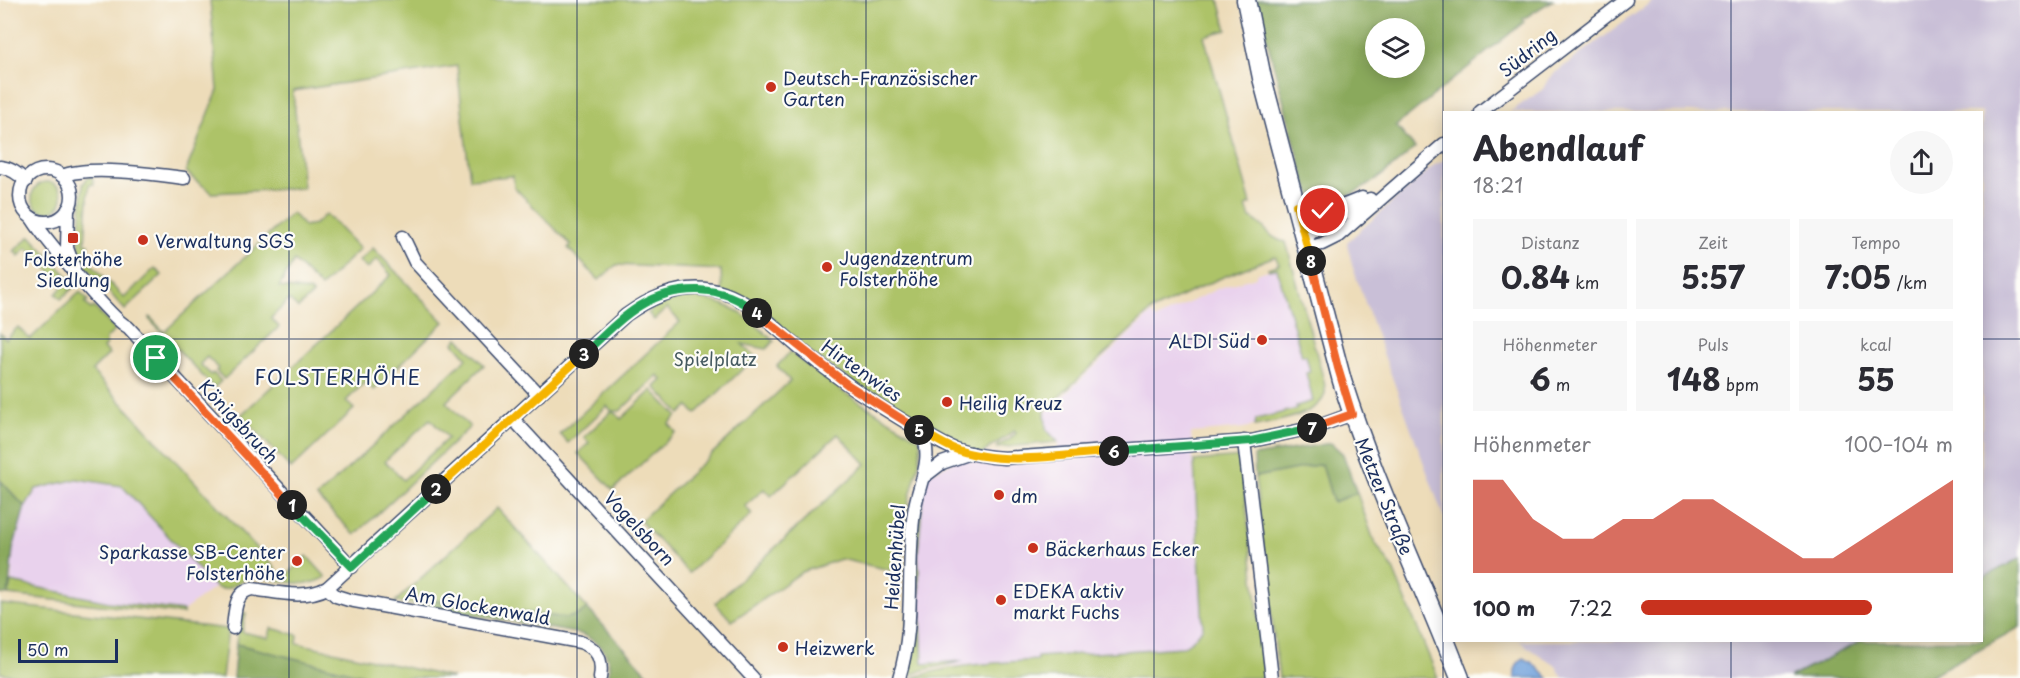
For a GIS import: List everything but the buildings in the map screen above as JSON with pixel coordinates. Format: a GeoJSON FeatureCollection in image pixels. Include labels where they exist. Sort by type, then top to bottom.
{"type":"FeatureCollection","features":[{"type":"Feature","properties":{"kind":"main road","name":"Metzer Straße"},"geometry":{"type":"LineString","coordinates":[[1246,0],[1262,78],[1352,414],[1401,538],[1443,635]]}},
{"type":"Feature","properties":{"kind":"main road","name":"Metzer Straße"},"geometry":{"type":"LineString","coordinates":[[1446,642],[1460,678]]}},
{"type":"Feature","properties":{"kind":"street","name":"Südring"},"geometry":{"type":"LineString","coordinates":[[1481,111],[1626,0]]}},
{"type":"Feature","properties":{"kind":"street"},"geometry":{"type":"LineString","coordinates":[[1306,244],[1317,229],[1352,212],[1443,143]]}},
{"type":"Feature","properties":{"kind":"street"},"geometry":{"type":"LineString","coordinates":[[1306,244],[1322,244],[1338,236],[1443,143]]}},
{"type":"Feature","properties":{"kind":"street"},"geometry":{"type":"LineString","coordinates":[[0,167],[7,168],[26,181],[32,175],[47,170],[62,176],[73,171],[137,172],[184,178]]}},
{"type":"Feature","properties":{"kind":"street","name":"Königsbruch"},"geometry":{"type":"LineString","coordinates":[[62,176],[70,188],[71,202],[68,209],[66,248],[76,273]]}},
{"type":"Feature","properties":{"kind":"street","name":"Königsbruch"},"geometry":{"type":"LineString","coordinates":[[26,181],[22,188],[21,204],[76,273],[352,567]]}},
{"type":"Feature","properties":{"kind":"street"},"geometry":{"type":"LineString","coordinates":[[1296,205],[1323,211],[1380,191]]}},
{"type":"Feature","properties":{"kind":"street"},"geometry":{"type":"LineString","coordinates":[[32,218],[44,222],[55,220],[68,209]]}},
{"type":"Feature","properties":{"kind":"street"},"geometry":{"type":"LineString","coordinates":[[403,237],[415,262],[539,395]]}},
{"type":"Feature","properties":{"kind":"street","name":"Hirtenwies"},"geometry":{"type":"LineString","coordinates":[[327,588],[626,315],[642,304],[670,292],[711,290],[722,292],[745,303],[848,385],[921,431],[953,448],[971,453],[1004,458],[1244,441],[1316,427],[1352,414]]}},
{"type":"Feature","properties":{"kind":"street","name":"Vogelsborn"},"geometry":{"type":"LineString","coordinates":[[513,419],[753,678]]}},
{"type":"Feature","properties":{"kind":"street","name":"Heidenhübel"},"geometry":{"type":"LineString","coordinates":[[899,678],[906,651],[914,514],[919,489],[925,476],[926,444],[921,431]]}},
{"type":"Feature","properties":{"kind":"street"},"geometry":{"type":"LineString","coordinates":[[1244,441],[1272,678]]}},
{"type":"Feature","properties":{"kind":"street"},"geometry":{"type":"LineString","coordinates":[[925,476],[942,463],[971,453]]}},
{"type":"Feature","properties":{"kind":"street"},"geometry":{"type":"LineString","coordinates":[[233,628],[237,600],[246,590],[302,595],[317,593],[327,588]]}},
{"type":"Feature","properties":{"kind":"street","name":"Am Glockenwald"},"geometry":{"type":"LineString","coordinates":[[327,588],[336,596],[349,600],[580,642],[588,645],[599,655],[600,678]]}},
{"type":"Feature","properties":{"kind":"street"},"geometry":{"type":"LineString","coordinates":[[739,662],[740,678]]}},
{"type":"Feature","properties":{"kind":"shaded area"},"geometry":{"type":"Polygon","coordinates":[[[1654,0],[2020,0],[2020,558],[1983,577],[1983,111],[1511,111],[1543,89],[1552,75],[1654,0]]]}},
{"type":"Feature","properties":{"kind":"shaded area"},"geometry":{"type":"Polygon","coordinates":[[[1443,161],[1443,515],[1375,331],[1352,265],[1347,242],[1436,164],[1443,161]]]}},
{"type":"Feature","properties":{"kind":"shaded area"},"geometry":{"type":"Polygon","coordinates":[[[1291,263],[1326,389],[1325,394],[1308,411],[1289,418],[1243,428],[1191,433],[1203,628],[1193,640],[1183,647],[902,669],[925,476],[971,453],[1058,455],[1058,442],[1046,429],[1046,412],[1151,314],[1156,319],[1219,288],[1291,263]]]}},
{"type":"Feature","properties":{"kind":"shaded area"},"geometry":{"type":"Polygon","coordinates":[[[77,479],[122,486],[215,587],[183,611],[109,602],[11,582],[13,549],[19,524],[25,507],[36,489],[77,479]]]}},
{"type":"Feature","properties":{"kind":"shaded area"},"geometry":{"type":"Polygon","coordinates":[[[1520,642],[1859,642],[1789,678],[1563,678],[1556,666],[1520,642]]]}},
{"type":"Feature","properties":{"kind":"green space"},"geometry":{"type":"Polygon","coordinates":[[[210,0],[1219,0],[1227,30],[1204,36],[1251,204],[1246,206],[1250,218],[1275,238],[1286,242],[1325,393],[1322,401],[1306,412],[1284,420],[1255,426],[1256,419],[1297,409],[1296,406],[1313,401],[1306,373],[1310,372],[1306,355],[1302,356],[1277,268],[1269,270],[1268,268],[1279,264],[1275,256],[1216,280],[1151,311],[1045,410],[1046,429],[1058,442],[997,448],[1016,433],[1014,431],[981,456],[939,441],[722,292],[721,270],[616,265],[599,280],[568,248],[571,245],[514,187],[513,176],[470,179],[457,66],[293,91],[303,188],[212,193],[186,171],[218,90],[210,0]]]}},
{"type":"Feature","properties":{"kind":"green space"},"geometry":{"type":"Polygon","coordinates":[[[1256,0],[1553,0],[1523,19],[1524,22],[1396,126],[1415,148],[1382,176],[1341,198],[1327,200],[1314,198],[1305,181],[1256,0]]]}},
{"type":"Feature","properties":{"kind":"green space"},"geometry":{"type":"Polygon","coordinates":[[[88,177],[92,177],[94,184],[89,185],[85,243],[89,244],[89,248],[85,250],[88,260],[124,298],[155,268],[162,275],[125,310],[84,264],[80,256],[83,184],[88,177]]]}},
{"type":"Feature","properties":{"kind":"green space"},"geometry":{"type":"Polygon","coordinates":[[[47,182],[58,186],[62,197],[58,208],[47,212],[36,208],[32,197],[36,186],[47,182]]]}},
{"type":"Feature","properties":{"kind":"green space"},"geometry":{"type":"Polygon","coordinates":[[[292,213],[304,226],[315,224],[326,214],[360,249],[321,287],[294,261],[279,287],[309,291],[313,294],[298,308],[289,300],[271,318],[279,327],[224,379],[216,371],[218,368],[207,357],[200,364],[221,381],[214,388],[149,319],[150,317],[164,332],[292,213]]]}},
{"type":"Feature","properties":{"kind":"green space"},"geometry":{"type":"Polygon","coordinates":[[[30,236],[76,285],[61,299],[56,294],[64,285],[27,248],[19,256],[14,251],[30,236]]]}},
{"type":"Feature","properties":{"kind":"green space"},"geometry":{"type":"Polygon","coordinates":[[[373,248],[444,322],[374,390],[365,382],[346,401],[354,409],[291,469],[241,415],[391,275],[377,259],[367,269],[359,261],[373,248]]]}},
{"type":"Feature","properties":{"kind":"green space"},"geometry":{"type":"Polygon","coordinates":[[[80,292],[88,300],[85,303],[91,309],[94,307],[115,330],[106,339],[106,345],[103,348],[109,354],[92,371],[284,578],[307,556],[326,577],[308,583],[250,578],[229,588],[220,589],[215,587],[122,486],[77,479],[36,489],[25,507],[0,480],[0,333],[6,339],[18,327],[30,339],[80,292]]]}},
{"type":"Feature","properties":{"kind":"green space","name":"Spielplatz"},"geometry":{"type":"Polygon","coordinates":[[[685,297],[713,301],[734,309],[774,341],[766,349],[742,344],[755,357],[696,414],[688,406],[680,414],[655,387],[662,380],[658,375],[620,411],[613,411],[621,419],[652,390],[677,416],[669,424],[676,432],[613,490],[578,453],[589,443],[584,437],[612,411],[607,406],[568,443],[560,434],[680,322],[667,308],[654,320],[648,313],[657,305],[685,297]]]}},
{"type":"Feature","properties":{"kind":"green space"},"geometry":{"type":"Polygon","coordinates":[[[458,338],[484,365],[446,402],[470,427],[355,535],[317,497],[467,358],[454,343],[458,338]],[[430,419],[385,461],[403,480],[448,438],[430,419]]]}},
{"type":"Feature","properties":{"kind":"green space"},"geometry":{"type":"Polygon","coordinates":[[[790,352],[843,392],[920,439],[920,460],[906,516],[903,573],[841,559],[802,572],[732,621],[715,603],[866,464],[838,434],[771,496],[764,489],[745,506],[752,514],[689,573],[640,521],[790,381],[777,366],[790,352]]]}},
{"type":"Feature","properties":{"kind":"green space"},"geometry":{"type":"Polygon","coordinates":[[[1331,443],[1343,454],[1357,493],[1333,502],[1322,464],[1255,477],[1254,456],[1331,443]]]}},
{"type":"Feature","properties":{"kind":"green space"},"geometry":{"type":"Polygon","coordinates":[[[1241,457],[1265,678],[912,678],[958,667],[1037,660],[1037,657],[1183,647],[1193,640],[1203,628],[1194,461],[1241,457]]]}},
{"type":"Feature","properties":{"kind":"green space"},"geometry":{"type":"Polygon","coordinates":[[[1322,464],[1333,502],[1357,493],[1374,541],[1393,569],[1438,678],[1279,678],[1255,477],[1322,464]]]}},
{"type":"Feature","properties":{"kind":"green space"},"geometry":{"type":"Polygon","coordinates":[[[0,480],[25,507],[13,549],[8,595],[0,594],[0,480]]]}},
{"type":"Feature","properties":{"kind":"green space"},"geometry":{"type":"Polygon","coordinates":[[[923,495],[918,552],[923,664],[963,661],[923,670],[902,678],[917,528],[923,495]]]}},
{"type":"Feature","properties":{"kind":"green space"},"geometry":{"type":"Polygon","coordinates":[[[497,508],[587,608],[578,615],[566,618],[431,600],[425,606],[395,602],[497,508]]]}},
{"type":"Feature","properties":{"kind":"green space"},"geometry":{"type":"Polygon","coordinates":[[[2020,558],[2020,627],[1926,678],[1789,678],[1859,642],[1983,642],[1983,577],[2020,558]]]}},
{"type":"Feature","properties":{"kind":"green space"},"geometry":{"type":"Polygon","coordinates":[[[11,582],[109,602],[183,611],[183,614],[8,595],[11,582]]]}},
{"type":"Feature","properties":{"kind":"green space"},"geometry":{"type":"Polygon","coordinates":[[[430,600],[566,618],[578,615],[587,608],[652,678],[609,678],[609,662],[604,650],[581,634],[425,606],[430,600]]]}},
{"type":"Feature","properties":{"kind":"green space"},"geometry":{"type":"Polygon","coordinates":[[[0,604],[228,629],[222,678],[31,678],[0,673],[0,604]]]}},
{"type":"Feature","properties":{"kind":"green space"},"geometry":{"type":"Polygon","coordinates":[[[240,612],[246,613],[242,632],[269,638],[271,628],[298,635],[297,643],[453,678],[374,678],[236,644],[240,612]]]}},
{"type":"Feature","properties":{"kind":"green space"},"geometry":{"type":"Polygon","coordinates":[[[236,644],[374,678],[233,678],[236,644]]]}},
{"type":"Feature","properties":{"kind":"water"},"geometry":{"type":"Polygon","coordinates":[[[1524,658],[1533,663],[1548,678],[1515,678],[1516,666],[1524,658]]]}},
{"type":"Feature","properties":{"kind":"place","name":"Deutsch-Französischer Garten"},"geometry":{"type":"Point","coordinates":[771,87]}},
{"type":"Feature","properties":{"kind":"place","name":"Folsterhöhe Siedlung"},"geometry":{"type":"Point","coordinates":[73,238]}},
{"type":"Feature","properties":{"kind":"place","name":"Verwaltung SGS"},"geometry":{"type":"Point","coordinates":[143,240]}},
{"type":"Feature","properties":{"kind":"place","name":"Jugendzentrum Folsterhöhe"},"geometry":{"type":"Point","coordinates":[827,267]}},
{"type":"Feature","properties":{"kind":"place","name":"ALDI Süd"},"geometry":{"type":"Point","coordinates":[1262,340]}},
{"type":"Feature","properties":{"kind":"place","name":"Heilig Kreuz"},"geometry":{"type":"Point","coordinates":[947,402]}},
{"type":"Feature","properties":{"kind":"place","name":"dm"},"geometry":{"type":"Point","coordinates":[999,495]}},
{"type":"Feature","properties":{"kind":"place","name":"Bäckerhaus Ecker"},"geometry":{"type":"Point","coordinates":[1033,548]}},
{"type":"Feature","properties":{"kind":"place","name":"Sparkasse SB-Center Folsterhöhe"},"geometry":{"type":"Point","coordinates":[297,561]}},
{"type":"Feature","properties":{"kind":"place","name":"EDEKA aktiv markt Fuchs"},"geometry":{"type":"Point","coordinates":[1001,600]}},
{"type":"Feature","properties":{"kind":"place","name":"Heizwerk"},"geometry":{"type":"Point","coordinates":[783,647]}},
{"type":"Feature","properties":{"kind":"district","name":"FOLSTERHÖHE"},"geometry":{"type":"Point","coordinates":[338,377]}},
{"type":"Feature","properties":{"kind":"route"},"geometry":{"type":"LineString","coordinates":[[156,358],[352,567],[626,315],[653,298],[677,291],[711,290],[722,292],[745,303],[868,399],[939,441],[953,448],[981,456],[1004,458],[1210,445],[1251,441],[1328,423],[1352,414],[1296,205],[1323,211]]}}]}
